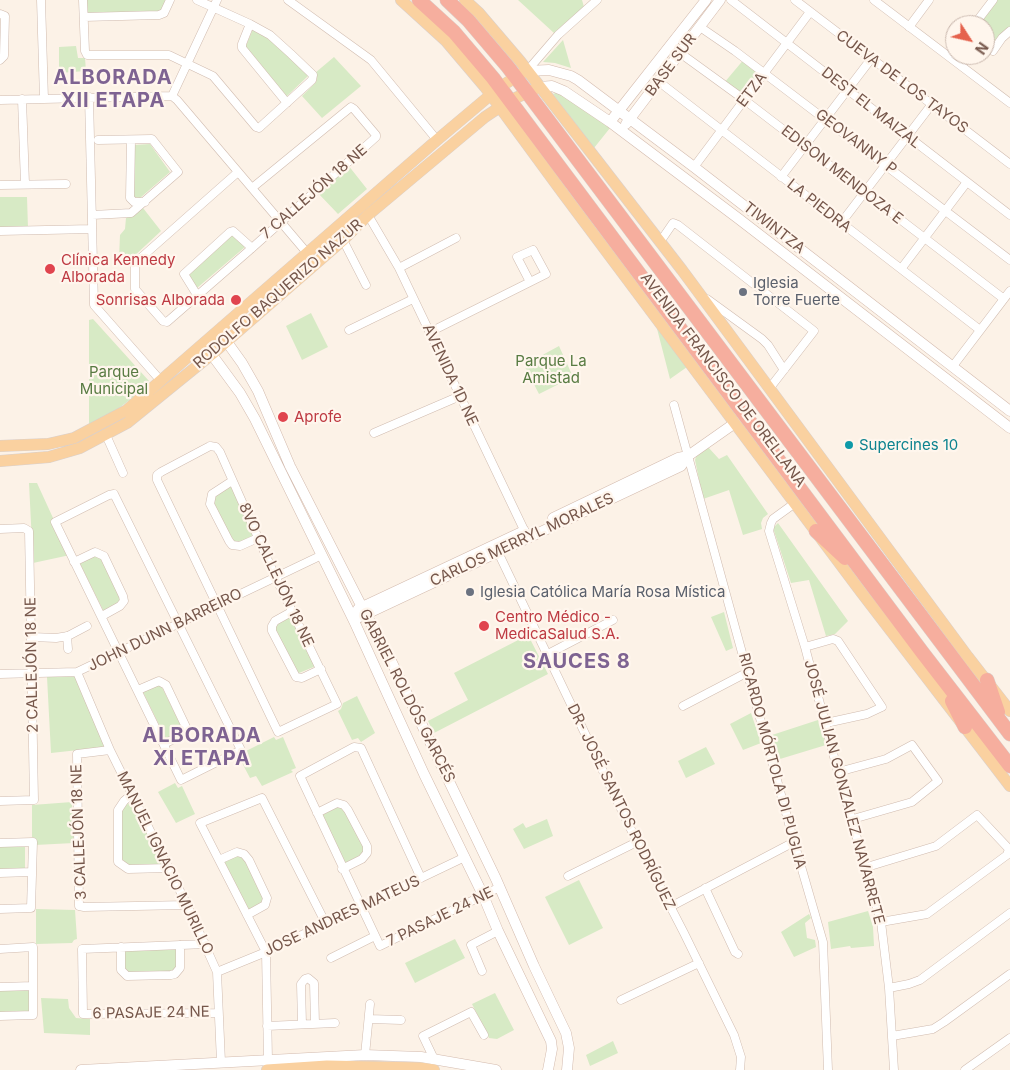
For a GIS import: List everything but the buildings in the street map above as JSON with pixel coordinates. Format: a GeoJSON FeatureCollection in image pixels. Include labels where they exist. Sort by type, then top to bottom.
{"type":"FeatureCollection","features":[{"type":"Feature","properties":{"kind":"highway","name":"AVENIDA FRANCISCO DE ORELLANA"},"geometry":{"type":"LineString","coordinates":[[419,0],[454,32],[504,104],[1010,766]]}},
{"type":"Feature","properties":{"kind":"highway","name":"AVENIDA FRANCISCO DE ORELLANA"},"geometry":{"type":"LineString","coordinates":[[447,0],[521,74],[1008,732]]}},
{"type":"Feature","properties":{"kind":"highway"},"geometry":{"type":"LineString","coordinates":[[816,531],[872,584]]}},
{"type":"Feature","properties":{"kind":"highway"},"geometry":{"type":"LineString","coordinates":[[942,678],[965,727]]}},
{"type":"Feature","properties":{"kind":"highway"},"geometry":{"type":"LineString","coordinates":[[987,680],[1008,732]]}},
{"type":"Feature","properties":{"kind":"main road","name":"AVENIDA FRANCISCO DE ORELLANA"},"geometry":{"type":"LineString","coordinates":[[401,0],[495,91]]}},
{"type":"Feature","properties":{"kind":"main road","name":"AVENIDA FRANCISCO DE ORELLANA"},"geometry":{"type":"LineString","coordinates":[[466,0],[479,13],[521,74]]}},
{"type":"Feature","properties":{"kind":"main road","name":"BASE SUR"},"geometry":{"type":"LineString","coordinates":[[610,122],[706,0]]}},
{"type":"Feature","properties":{"kind":"main road","name":"BASE SUR"},"geometry":{"type":"LineString","coordinates":[[621,130],[720,0]]}},
{"type":"Feature","properties":{"kind":"main road","name":"TIWINTZA"},"geometry":{"type":"LineString","coordinates":[[521,74],[549,70],[571,76],[694,167],[1009,409]]}},
{"type":"Feature","properties":{"kind":"main road","name":"RODOLFO BAQUERIZO NAZUR"},"geometry":{"type":"LineString","coordinates":[[0,446],[48,444],[74,438],[127,410],[437,140],[495,91],[521,74]]}},
{"type":"Feature","properties":{"kind":"main road","name":"TIWINTZA"},"geometry":{"type":"LineString","coordinates":[[532,90],[552,86],[564,91],[610,122],[1010,428]]}},
{"type":"Feature","properties":{"kind":"main road","name":"RODOLFO BAQUERIZO NAZUR"},"geometry":{"type":"LineString","coordinates":[[0,461],[49,457],[80,448],[126,423],[212,354],[368,216],[485,117],[504,104],[532,90]]}},
{"type":"Feature","properties":{"kind":"main road","name":"AVENIDA FRANCISCO DE ORELLANA"},"geometry":{"type":"LineString","coordinates":[[532,90],[660,242],[1010,711]]}},
{"type":"Feature","properties":{"kind":"main road","name":"AVENIDA FRANCISCO DE ORELLANA"},"geometry":{"type":"LineString","coordinates":[[504,104],[735,423],[861,592],[1010,786]]}},
{"type":"Feature","properties":{"kind":"main road","name":"GABRIEL ROLDÓS GARCÉS"},"geometry":{"type":"LineString","coordinates":[[219,331],[242,363],[258,391],[290,466],[392,662],[500,887],[534,966],[566,1033],[569,1048],[567,1070]]}},
{"type":"Feature","properties":{"kind":"main road","name":"GABRIEL ROLDÓS GARCÉS"},"geometry":{"type":"LineString","coordinates":[[204,344],[240,393],[255,419],[352,617],[424,774],[551,1041],[552,1049],[548,1070]]}},
{"type":"Feature","properties":{"kind":"main road","name":"CARLOS MERRYL MORALES"},"geometry":{"type":"LineString","coordinates":[[352,617],[526,534],[681,466],[688,456],[735,423]]}},
{"type":"Feature","properties":{"kind":"main road"},"geometry":{"type":"LineString","coordinates":[[82,1070],[221,1062],[267,1065],[323,1061],[365,1055],[434,1065],[496,1070]]}},
{"type":"Feature","properties":{"kind":"main road"},"geometry":{"type":"LineString","coordinates":[[323,1061],[420,1068],[434,1065]]}},
{"type":"Feature","properties":{"kind":"street"},"geometry":{"type":"LineString","coordinates":[[41,0],[44,99]]}},
{"type":"Feature","properties":{"kind":"street"},"geometry":{"type":"LineString","coordinates":[[83,0],[87,55],[165,54],[188,63],[213,76],[257,128],[287,103],[313,78],[313,75],[280,43],[250,24],[197,0]]}},
{"type":"Feature","properties":{"kind":"street"},"geometry":{"type":"LineString","coordinates":[[84,17],[159,15],[164,13],[170,0]]}},
{"type":"Feature","properties":{"kind":"street"},"geometry":{"type":"LineString","coordinates":[[172,96],[217,0]]}},
{"type":"Feature","properties":{"kind":"street"},"geometry":{"type":"LineString","coordinates":[[288,0],[371,60],[437,140]]}},
{"type":"Feature","properties":{"kind":"street"},"geometry":{"type":"LineString","coordinates":[[521,74],[589,4],[597,0]]}},
{"type":"Feature","properties":{"kind":"street","name":"DEST EL MAIZAL"},"geometry":{"type":"LineString","coordinates":[[732,0],[1010,216]]}},
{"type":"Feature","properties":{"kind":"street","name":"CUEVA DE LOS TAYOS"},"geometry":{"type":"LineString","coordinates":[[795,0],[1010,164]]}},
{"type":"Feature","properties":{"kind":"street"},"geometry":{"type":"LineString","coordinates":[[874,0],[909,27],[945,50]]}},
{"type":"Feature","properties":{"kind":"street"},"geometry":{"type":"LineString","coordinates":[[909,27],[929,0]]}},
{"type":"Feature","properties":{"kind":"street"},"geometry":{"type":"LineString","coordinates":[[982,15],[993,0]]}},
{"type":"Feature","properties":{"kind":"street","name":"ETZA"},"geometry":{"type":"LineString","coordinates":[[694,167],[810,12]]}},
{"type":"Feature","properties":{"kind":"street"},"geometry":{"type":"LineString","coordinates":[[0,14],[5,16],[2,58]]}},
{"type":"Feature","properties":{"kind":"street"},"geometry":{"type":"LineString","coordinates":[[250,24],[242,48],[287,103]]}},
{"type":"Feature","properties":{"kind":"street","name":"GEOVANNY P"},"geometry":{"type":"LineString","coordinates":[[700,27],[825,119],[1010,260]]}},
{"type":"Feature","properties":{"kind":"street"},"geometry":{"type":"LineString","coordinates":[[995,48],[1010,31]]}},
{"type":"Feature","properties":{"kind":"street","name":"EDISON MENDOZA E"},"geometry":{"type":"LineString","coordinates":[[680,53],[1004,299]]}},
{"type":"Feature","properties":{"kind":"street"},"geometry":{"type":"LineString","coordinates":[[781,177],[871,59]]}},
{"type":"Feature","properties":{"kind":"street"},"geometry":{"type":"LineString","coordinates":[[965,65],[1010,103]]}},
{"type":"Feature","properties":{"kind":"street","name":"LA PIEDRA"},"geometry":{"type":"LineString","coordinates":[[658,81],[980,330]]}},
{"type":"Feature","properties":{"kind":"street"},"geometry":{"type":"LineString","coordinates":[[0,100],[172,96],[308,254]]}},
{"type":"Feature","properties":{"kind":"street"},"geometry":{"type":"LineString","coordinates":[[89,97],[94,305],[161,381]]}},
{"type":"Feature","properties":{"kind":"street"},"geometry":{"type":"LineString","coordinates":[[22,99],[25,184]]}},
{"type":"Feature","properties":{"kind":"street"},"geometry":{"type":"LineString","coordinates":[[841,223],[932,104]]}},
{"type":"Feature","properties":{"kind":"street","name":"7 CALLEJÓN 18 NE"},"geometry":{"type":"LineString","coordinates":[[238,172],[135,263],[135,289],[165,322],[252,248],[377,136],[351,107],[252,188]]}},
{"type":"Feature","properties":{"kind":"street"},"geometry":{"type":"LineString","coordinates":[[92,215],[129,214],[134,212],[178,172],[152,139],[98,140]]}},
{"type":"Feature","properties":{"kind":"street"},"geometry":{"type":"LineString","coordinates":[[131,140],[130,198],[134,202],[145,202]]}},
{"type":"Feature","properties":{"kind":"street"},"geometry":{"type":"LineString","coordinates":[[901,269],[967,182]]}},
{"type":"Feature","properties":{"kind":"street"},"geometry":{"type":"LineString","coordinates":[[0,186],[66,184]]}},
{"type":"Feature","properties":{"kind":"street","name":"AVENIDA 1D NE"},"geometry":{"type":"LineString","coordinates":[[368,216],[399,268],[526,534]]}},
{"type":"Feature","properties":{"kind":"street"},"geometry":{"type":"LineString","coordinates":[[660,242],[672,224],[676,223],[814,331],[769,389]]}},
{"type":"Feature","properties":{"kind":"street"},"geometry":{"type":"LineString","coordinates":[[0,231],[92,229]]}},
{"type":"Feature","properties":{"kind":"street","name":"7 CALLEJÓN 18 NE"},"geometry":{"type":"LineString","coordinates":[[197,295],[184,274],[230,232],[233,231],[252,248]]}},
{"type":"Feature","properties":{"kind":"street"},"geometry":{"type":"LineString","coordinates":[[399,268],[456,238]]}},
{"type":"Feature","properties":{"kind":"street"},"geometry":{"type":"LineString","coordinates":[[343,240],[366,285]]}},
{"type":"Feature","properties":{"kind":"street"},"geometry":{"type":"LineString","coordinates":[[430,332],[530,282]]}},
{"type":"Feature","properties":{"kind":"street"},"geometry":{"type":"LineString","coordinates":[[953,366],[1010,291]]}},
{"type":"Feature","properties":{"kind":"street"},"geometry":{"type":"LineString","coordinates":[[698,292],[762,339],[784,370]]}},
{"type":"Feature","properties":{"kind":"street"},"geometry":{"type":"LineString","coordinates":[[350,330],[413,299]]}},
{"type":"Feature","properties":{"kind":"street"},"geometry":{"type":"LineString","coordinates":[[374,434],[460,396]]}},
{"type":"Feature","properties":{"kind":"street","name":"RICARDO MÓRTOLA DI PUGLIA"},"geometry":{"type":"LineString","coordinates":[[674,405],[823,942],[828,1070]]}},
{"type":"Feature","properties":{"kind":"street"},"geometry":{"type":"LineString","coordinates":[[106,435],[124,473]]}},
{"type":"Feature","properties":{"kind":"street","name":"8VO CALLEJÓN 18 NE"},"geometry":{"type":"LineString","coordinates":[[210,446],[216,447],[275,576],[338,704],[278,732],[217,605],[157,480],[157,475],[161,472],[210,446]]}},
{"type":"Feature","properties":{"kind":"street"},"geometry":{"type":"LineString","coordinates":[[232,482],[212,494],[210,504],[232,545],[240,546],[258,538]]}},
{"type":"Feature","properties":{"kind":"street"},"geometry":{"type":"LineString","coordinates":[[114,494],[178,622],[240,750],[181,780],[55,522],[114,494]]}},
{"type":"Feature","properties":{"kind":"street","name":"JOSÉ JULIAN GONZALEZ NAVARRETE"},"geometry":{"type":"LineString","coordinates":[[795,503],[774,519],[769,531],[805,647],[881,922],[889,988],[894,1070]]}},
{"type":"Feature","properties":{"kind":"street","name":"2 CALLEJÓN 18 NE"},"geometry":{"type":"LineString","coordinates":[[0,529],[24,528],[29,531],[34,800],[0,801]]}},
{"type":"Feature","properties":{"kind":"street","name":"DR- JOSÉ SANTOS RODRÍGUEZ"},"geometry":{"type":"LineString","coordinates":[[496,548],[637,842],[734,1035],[741,1057],[740,1070]]}},
{"type":"Feature","properties":{"kind":"street"},"geometry":{"type":"LineString","coordinates":[[74,562],[95,552],[100,552],[104,556],[124,598],[120,606],[102,616]]}},
{"type":"Feature","properties":{"kind":"street","name":"JOHN DUNN BARREIRO"},"geometry":{"type":"LineString","coordinates":[[0,674],[76,672],[322,555]]}},
{"type":"Feature","properties":{"kind":"street"},"geometry":{"type":"LineString","coordinates":[[293,612],[275,621],[272,630],[296,676],[302,678],[321,669]]}},
{"type":"Feature","properties":{"kind":"street"},"geometry":{"type":"LineString","coordinates":[[546,655],[613,620]]}},
{"type":"Feature","properties":{"kind":"street"},"geometry":{"type":"LineString","coordinates":[[32,637],[56,638],[67,636],[87,626]]}},
{"type":"Feature","properties":{"kind":"street"},"geometry":{"type":"LineString","coordinates":[[67,636],[68,649]]}},
{"type":"Feature","properties":{"kind":"street"},"geometry":{"type":"LineString","coordinates":[[805,647],[836,640],[882,707],[867,714],[826,723]]}},
{"type":"Feature","properties":{"kind":"street","name":"MANUEL IGNACIO MURILLO"},"geometry":{"type":"LineString","coordinates":[[76,672],[110,750],[206,944],[217,972],[221,1062]]}},
{"type":"Feature","properties":{"kind":"street"},"geometry":{"type":"LineString","coordinates":[[683,706],[748,672]]}},
{"type":"Feature","properties":{"kind":"street"},"geometry":{"type":"LineString","coordinates":[[138,690],[159,680],[166,684],[186,727],[182,735],[164,744]]}},
{"type":"Feature","properties":{"kind":"street"},"geometry":{"type":"LineString","coordinates":[[838,772],[886,759],[912,745],[938,781],[912,802],[853,819]]}},
{"type":"Feature","properties":{"kind":"street"},"geometry":{"type":"LineString","coordinates":[[331,958],[375,936],[360,908],[300,776],[354,747],[362,749],[421,878]]}},
{"type":"Feature","properties":{"kind":"street","name":"3 CALLEJÓN 18 NE"},"geometry":{"type":"LineString","coordinates":[[110,750],[77,754],[78,904],[81,907],[187,905]]}},
{"type":"Feature","properties":{"kind":"street"},"geometry":{"type":"LineString","coordinates":[[132,794],[120,806],[117,814],[118,862],[128,869],[169,868]]}},
{"type":"Feature","properties":{"kind":"street"},"geometry":{"type":"LineString","coordinates":[[267,1065],[266,952],[200,824],[262,798],[326,924]]}},
{"type":"Feature","properties":{"kind":"street"},"geometry":{"type":"LineString","coordinates":[[317,813],[337,803],[344,805],[366,846],[366,853],[362,860],[342,869]]}},
{"type":"Feature","properties":{"kind":"street"},"geometry":{"type":"LineString","coordinates":[[867,867],[936,846],[977,815],[1009,849],[1007,855],[927,914],[881,922]]}},
{"type":"Feature","properties":{"kind":"street"},"geometry":{"type":"LineString","coordinates":[[0,843],[32,842],[31,908],[0,909]]}},
{"type":"Feature","properties":{"kind":"street"},"geometry":{"type":"LineString","coordinates":[[568,876],[637,842]]}},
{"type":"Feature","properties":{"kind":"street"},"geometry":{"type":"LineString","coordinates":[[670,907],[794,842]]}},
{"type":"Feature","properties":{"kind":"street"},"geometry":{"type":"LineString","coordinates":[[220,860],[237,852],[244,854],[266,894],[267,902],[261,908],[247,915]]}},
{"type":"Feature","properties":{"kind":"street","name":"JOSE ANDRES MATEUS"},"geometry":{"type":"LineString","coordinates":[[217,972],[266,952],[465,857]]}},
{"type":"Feature","properties":{"kind":"street"},"geometry":{"type":"LineString","coordinates":[[0,873],[32,872]]}},
{"type":"Feature","properties":{"kind":"street","name":"7 PASAJE 24 NE"},"geometry":{"type":"LineString","coordinates":[[375,936],[380,946],[500,887]]}},
{"type":"Feature","properties":{"kind":"street"},"geometry":{"type":"LineString","coordinates":[[705,888],[735,952],[738,954]]}},
{"type":"Feature","properties":{"kind":"street"},"geometry":{"type":"LineString","coordinates":[[889,988],[920,980],[1010,913]]}},
{"type":"Feature","properties":{"kind":"street"},"geometry":{"type":"LineString","coordinates":[[482,971],[470,945],[498,931]]}},
{"type":"Feature","properties":{"kind":"street"},"geometry":{"type":"LineString","coordinates":[[180,945],[180,968],[175,974],[127,976],[121,970],[121,947],[206,944]]}},
{"type":"Feature","properties":{"kind":"street"},"geometry":{"type":"LineString","coordinates":[[0,949],[33,947],[33,1015],[0,1016]]}},
{"type":"Feature","properties":{"kind":"street","name":"6 PASAJE 24 NE"},"geometry":{"type":"LineString","coordinates":[[121,947],[82,949],[83,1014],[218,1013]]}},
{"type":"Feature","properties":{"kind":"street"},"geometry":{"type":"LineString","coordinates":[[621,1000],[699,963]]}},
{"type":"Feature","properties":{"kind":"street"},"geometry":{"type":"LineString","coordinates":[[892,1036],[933,1029],[1010,974]]}},
{"type":"Feature","properties":{"kind":"street"},"geometry":{"type":"LineString","coordinates":[[302,1024],[301,984],[308,978],[314,983],[315,1024]]}},
{"type":"Feature","properties":{"kind":"street"},"geometry":{"type":"LineString","coordinates":[[0,987],[33,986]]}},
{"type":"Feature","properties":{"kind":"street"},"geometry":{"type":"LineString","coordinates":[[365,1055],[370,1004]]}},
{"type":"Feature","properties":{"kind":"street"},"geometry":{"type":"LineString","coordinates":[[434,1065],[423,1036],[471,1012],[484,1035]]}},
{"type":"Feature","properties":{"kind":"street"},"geometry":{"type":"LineString","coordinates":[[369,1019],[401,1020]]}},
{"type":"Feature","properties":{"kind":"street"},"geometry":{"type":"LineString","coordinates":[[266,1026],[335,1023]]}},
{"type":"Feature","properties":{"kind":"street"},"geometry":{"type":"LineString","coordinates":[[966,1070],[1010,1038]]}},
{"type":"Feature","properties":{"kind":"green space"},"geometry":{"type":"Polygon","coordinates":[[[87,0],[166,0],[161,11],[87,14],[87,0]]]}},
{"type":"Feature","properties":{"kind":"green space"},"geometry":{"type":"Polygon","coordinates":[[[518,0],[582,0],[584,7],[554,33],[518,0]]]}},
{"type":"Feature","properties":{"kind":"green space"},"geometry":{"type":"Polygon","coordinates":[[[995,0],[1010,0],[1010,28],[995,46],[995,15],[984,15],[995,0]]]}},
{"type":"Feature","properties":{"kind":"green space"},"geometry":{"type":"Polygon","coordinates":[[[253,29],[268,37],[295,61],[308,76],[286,97],[245,48],[253,29]]]}},
{"type":"Feature","properties":{"kind":"green space"},"geometry":{"type":"Polygon","coordinates":[[[563,40],[571,68],[555,63],[543,62],[563,40]]]}},
{"type":"Feature","properties":{"kind":"green space"},"geometry":{"type":"Polygon","coordinates":[[[76,46],[78,58],[85,58],[86,71],[59,73],[59,47],[76,46]]]}},
{"type":"Feature","properties":{"kind":"green space"},"geometry":{"type":"Polygon","coordinates":[[[334,57],[361,86],[322,118],[302,96],[316,82],[317,77],[315,73],[334,57]]]}},
{"type":"Feature","properties":{"kind":"green space"},"geometry":{"type":"Polygon","coordinates":[[[745,58],[762,73],[742,98],[724,83],[745,58]]]}},
{"type":"Feature","properties":{"kind":"green space"},"geometry":{"type":"Polygon","coordinates":[[[558,92],[610,128],[594,148],[553,94],[558,92]]]}},
{"type":"Feature","properties":{"kind":"green space"},"geometry":{"type":"Polygon","coordinates":[[[150,144],[170,172],[140,198],[133,197],[134,145],[150,144]]]}},
{"type":"Feature","properties":{"kind":"green space"},"geometry":{"type":"Polygon","coordinates":[[[348,165],[367,189],[338,214],[317,192],[348,165]]]}},
{"type":"Feature","properties":{"kind":"green space"},"geometry":{"type":"Polygon","coordinates":[[[0,197],[27,197],[28,228],[0,229],[0,197]]]}},
{"type":"Feature","properties":{"kind":"green space"},"geometry":{"type":"Polygon","coordinates":[[[143,208],[161,231],[130,260],[119,259],[120,235],[125,229],[126,218],[143,208]]]}},
{"type":"Feature","properties":{"kind":"green space"},"geometry":{"type":"Polygon","coordinates":[[[232,231],[245,247],[197,288],[184,273],[232,231]]]}},
{"type":"Feature","properties":{"kind":"green space"},"geometry":{"type":"Polygon","coordinates":[[[311,313],[328,347],[302,360],[286,326],[311,313]]]}},
{"type":"Feature","properties":{"kind":"green space"},"geometry":{"type":"Polygon","coordinates":[[[654,317],[687,367],[670,379],[654,317]]]}},
{"type":"Feature","properties":{"kind":"green space","name":"Parque Municipal"},"geometry":{"type":"Polygon","coordinates":[[[93,319],[149,381],[131,399],[115,411],[89,425],[89,320],[93,319]]]}},
{"type":"Feature","properties":{"kind":"green space","name":"Parque La Amistad"},"geometry":{"type":"Polygon","coordinates":[[[559,346],[573,377],[539,394],[524,365],[559,346]]]}},
{"type":"Feature","properties":{"kind":"green space"},"geometry":{"type":"Polygon","coordinates":[[[708,447],[719,459],[727,455],[768,514],[761,523],[762,529],[743,535],[729,490],[703,499],[695,460],[697,454],[708,447]]]}},
{"type":"Feature","properties":{"kind":"green space"},"geometry":{"type":"Polygon","coordinates":[[[29,483],[37,483],[70,555],[33,563],[29,483]]]}},
{"type":"Feature","properties":{"kind":"green space"},"geometry":{"type":"Polygon","coordinates":[[[231,486],[254,535],[238,543],[232,541],[213,502],[216,494],[231,486]]]}},
{"type":"Feature","properties":{"kind":"green space"},"geometry":{"type":"Polygon","coordinates":[[[778,523],[848,621],[835,634],[826,636],[809,580],[791,583],[774,531],[774,527],[778,523]]]}},
{"type":"Feature","properties":{"kind":"green space"},"geometry":{"type":"Polygon","coordinates":[[[93,554],[101,557],[121,599],[117,606],[104,612],[79,562],[93,554]]]}},
{"type":"Feature","properties":{"kind":"green space"},"geometry":{"type":"Polygon","coordinates":[[[724,612],[733,648],[726,651],[711,617],[724,612]]]}},
{"type":"Feature","properties":{"kind":"green space"},"geometry":{"type":"Polygon","coordinates":[[[292,616],[316,666],[299,673],[294,671],[274,630],[278,622],[292,616]]]}},
{"type":"Feature","properties":{"kind":"green space"},"geometry":{"type":"Polygon","coordinates":[[[528,635],[548,674],[434,733],[428,721],[468,700],[454,673],[528,635]]]}},
{"type":"Feature","properties":{"kind":"green space"},"geometry":{"type":"Polygon","coordinates":[[[75,676],[106,747],[51,753],[47,677],[75,676]]]}},
{"type":"Feature","properties":{"kind":"green space"},"geometry":{"type":"Polygon","coordinates":[[[160,683],[182,728],[180,732],[166,739],[142,690],[160,683]]]}},
{"type":"Feature","properties":{"kind":"green space"},"geometry":{"type":"Polygon","coordinates":[[[357,696],[375,733],[361,742],[358,738],[352,740],[338,711],[343,703],[357,696]]]}},
{"type":"Feature","properties":{"kind":"green space"},"geometry":{"type":"Polygon","coordinates":[[[751,713],[761,743],[743,750],[730,724],[751,713]]]}},
{"type":"Feature","properties":{"kind":"green space"},"geometry":{"type":"Polygon","coordinates":[[[818,720],[826,745],[780,759],[772,735],[818,720]]]}},
{"type":"Feature","properties":{"kind":"green space"},"geometry":{"type":"Polygon","coordinates":[[[274,737],[276,740],[283,737],[296,768],[291,770],[293,772],[262,786],[256,776],[250,778],[240,759],[246,756],[244,752],[274,737]]]}},
{"type":"Feature","properties":{"kind":"green space"},"geometry":{"type":"Polygon","coordinates":[[[706,747],[715,764],[686,778],[678,761],[706,747]]]}},
{"type":"Feature","properties":{"kind":"green space"},"geometry":{"type":"Polygon","coordinates":[[[175,783],[178,788],[182,786],[195,814],[176,823],[158,792],[175,783]]]}},
{"type":"Feature","properties":{"kind":"green space"},"geometry":{"type":"Polygon","coordinates":[[[131,801],[163,864],[129,866],[121,858],[120,816],[123,808],[131,801]]]}},
{"type":"Feature","properties":{"kind":"green space"},"geometry":{"type":"Polygon","coordinates":[[[72,802],[74,843],[35,845],[35,838],[32,837],[32,805],[72,802]]]}},
{"type":"Feature","properties":{"kind":"green space"},"geometry":{"type":"Polygon","coordinates":[[[337,807],[345,809],[365,850],[361,856],[344,864],[320,815],[337,807]]]}},
{"type":"Feature","properties":{"kind":"green space"},"geometry":{"type":"Polygon","coordinates":[[[547,819],[553,836],[524,849],[513,829],[523,823],[526,828],[547,819]]]}},
{"type":"Feature","properties":{"kind":"green space"},"geometry":{"type":"Polygon","coordinates":[[[0,847],[25,847],[25,869],[0,869],[0,847]]]}},
{"type":"Feature","properties":{"kind":"green space"},"geometry":{"type":"Polygon","coordinates":[[[237,854],[242,855],[265,898],[260,906],[248,911],[222,861],[237,854]]]}},
{"type":"Feature","properties":{"kind":"green space"},"geometry":{"type":"Polygon","coordinates":[[[579,880],[603,928],[569,945],[545,897],[579,880]]]}},
{"type":"Feature","properties":{"kind":"green space"},"geometry":{"type":"Polygon","coordinates":[[[36,909],[75,910],[77,939],[72,943],[36,944],[36,909]]]}},
{"type":"Feature","properties":{"kind":"green space"},"geometry":{"type":"Polygon","coordinates":[[[868,911],[873,927],[874,946],[851,948],[850,946],[831,949],[828,922],[868,911]]]}},
{"type":"Feature","properties":{"kind":"green space"},"geometry":{"type":"Polygon","coordinates":[[[809,914],[811,918],[805,923],[807,938],[815,940],[816,947],[794,957],[781,932],[809,914]]]}},
{"type":"Feature","properties":{"kind":"green space"},"geometry":{"type":"Polygon","coordinates":[[[455,939],[465,958],[415,983],[405,963],[455,939]]]}},
{"type":"Feature","properties":{"kind":"green space"},"geometry":{"type":"Polygon","coordinates":[[[177,949],[177,966],[171,973],[127,972],[125,969],[124,951],[177,949]]]}},
{"type":"Feature","properties":{"kind":"green space"},"geometry":{"type":"Polygon","coordinates":[[[29,989],[29,1011],[0,1012],[0,991],[29,989]]]}},
{"type":"Feature","properties":{"kind":"green space"},"geometry":{"type":"Polygon","coordinates":[[[495,993],[514,1030],[497,1039],[489,1038],[472,1004],[495,993]]]}},
{"type":"Feature","properties":{"kind":"green space"},"geometry":{"type":"Polygon","coordinates":[[[41,998],[68,999],[69,1008],[76,1018],[90,1019],[90,1035],[44,1033],[41,998]]]}},
{"type":"Feature","properties":{"kind":"green space"},"geometry":{"type":"Polygon","coordinates":[[[613,1041],[618,1053],[590,1066],[586,1055],[613,1041]]]}},
{"type":"Feature","properties":{"kind":"place","name":"Clínica Kennedy Alborada"},"geometry":{"type":"Point","coordinates":[50,269]}},
{"type":"Feature","properties":{"kind":"place","name":"Iglesia Torre Fuerte"},"geometry":{"type":"Point","coordinates":[743,292]}},
{"type":"Feature","properties":{"kind":"place","name":"Sonrisas Alborada"},"geometry":{"type":"Point","coordinates":[236,300]}},
{"type":"Feature","properties":{"kind":"place","name":"Aprofe"},"geometry":{"type":"Point","coordinates":[283,417]}},
{"type":"Feature","properties":{"kind":"place","name":"Supercines 10"},"geometry":{"type":"Point","coordinates":[849,445]}},
{"type":"Feature","properties":{"kind":"place","name":"Iglesia Católica María Rosa Mística"},"geometry":{"type":"Point","coordinates":[470,592]}},
{"type":"Feature","properties":{"kind":"place","name":"Centro Médico - MedicaSalud S.A."},"geometry":{"type":"Point","coordinates":[484,626]}},
{"type":"Feature","properties":{"kind":"district","name":"ALBORADA XII ETAPA"},"geometry":{"type":"Point","coordinates":[113,90]}},
{"type":"Feature","properties":{"kind":"district","name":"SAUCES 8"},"geometry":{"type":"Point","coordinates":[577,662]}},
{"type":"Feature","properties":{"kind":"district","name":"ALBORADA XI ETAPA"},"geometry":{"type":"Point","coordinates":[202,748]}}]}
